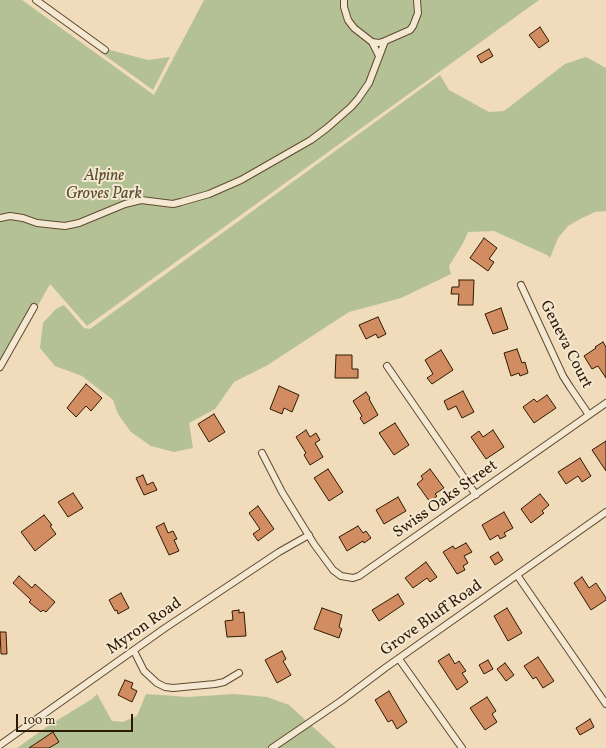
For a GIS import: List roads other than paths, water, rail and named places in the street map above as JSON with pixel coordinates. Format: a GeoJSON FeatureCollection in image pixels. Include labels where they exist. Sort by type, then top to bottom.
{"type":"FeatureCollection","features":[{"type":"Feature","properties":{"kind":"street"},"geometry":{"type":"LineString","coordinates":[[36,0],[105,50]]}},
{"type":"Feature","properties":{"kind":"street"},"geometry":{"type":"LineString","coordinates":[[344,0],[344,7],[348,20],[354,28],[372,42],[379,56]]}},
{"type":"Feature","properties":{"kind":"street"},"geometry":{"type":"LineString","coordinates":[[372,42],[379,43],[410,30],[418,13],[417,0]]}},
{"type":"Feature","properties":{"kind":"street"},"geometry":{"type":"LineString","coordinates":[[0,218],[10,216],[23,218],[37,224],[65,226],[79,223],[125,204],[141,200],[172,204],[209,194],[241,180],[311,140],[351,107],[364,91],[374,72],[385,41]]}},
{"type":"Feature","properties":{"kind":"street","name":"Geneva Court"},"geometry":{"type":"LineString","coordinates":[[520,285],[563,376],[589,415]]}},
{"type":"Feature","properties":{"kind":"street"},"geometry":{"type":"LineString","coordinates":[[0,366],[34,307]]}},
{"type":"Feature","properties":{"kind":"street"},"geometry":{"type":"LineString","coordinates":[[387,366],[476,495]]}},
{"type":"Feature","properties":{"kind":"street","name":"Swiss Oaks Street"},"geometry":{"type":"LineString","coordinates":[[262,453],[282,492],[335,573],[341,576],[353,578],[359,576],[606,404]]}},
{"type":"Feature","properties":{"kind":"street","name":"Grove Bluff Road"},"geometry":{"type":"LineString","coordinates":[[272,748],[341,701],[606,512]]}},
{"type":"Feature","properties":{"kind":"street","name":"Myron Road"},"geometry":{"type":"LineString","coordinates":[[0,745],[217,593],[279,552],[309,535]]}},
{"type":"Feature","properties":{"kind":"street"},"geometry":{"type":"LineString","coordinates":[[517,575],[606,704]]}},
{"type":"Feature","properties":{"kind":"street"},"geometry":{"type":"LineString","coordinates":[[134,651],[144,671],[157,683],[165,687],[173,688],[216,684],[224,682],[239,673]]}},
{"type":"Feature","properties":{"kind":"street"},"geometry":{"type":"LineString","coordinates":[[399,659],[462,748]]}},
{"type":"Feature","properties":{"kind":"park label","name":"Alpine Groves Park"},"geometry":{"type":"Point","coordinates":[104,186]}}]}
